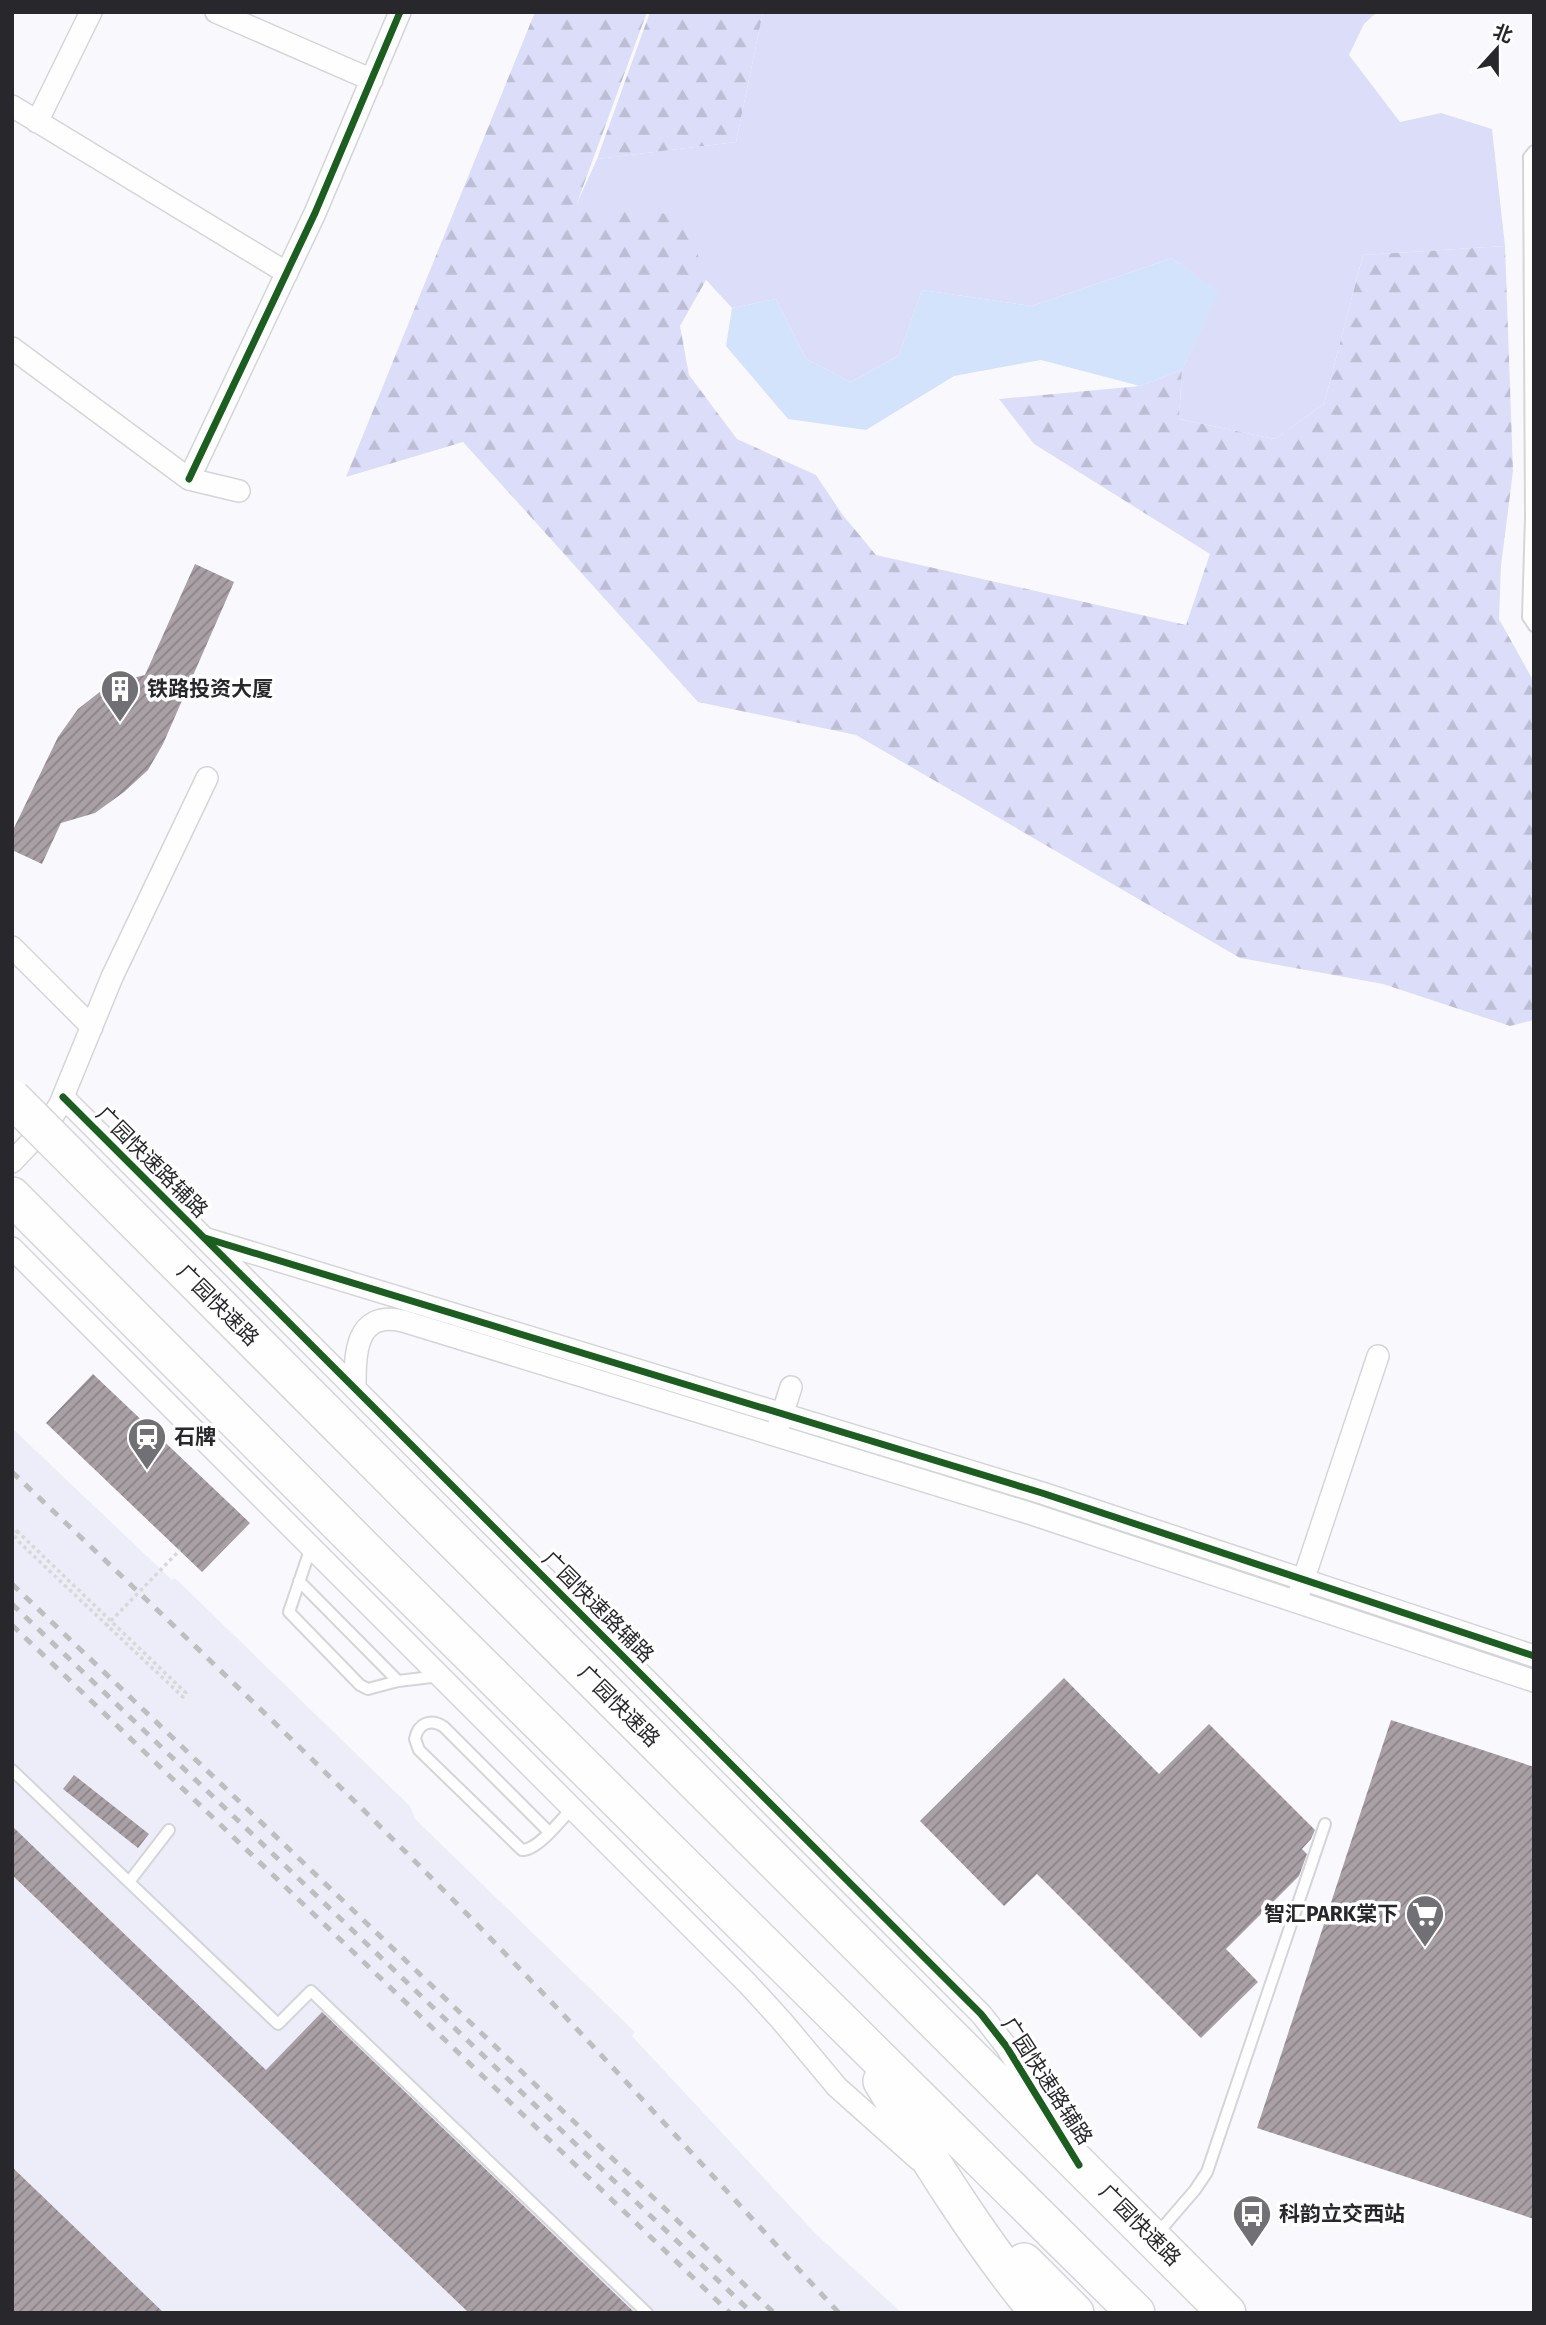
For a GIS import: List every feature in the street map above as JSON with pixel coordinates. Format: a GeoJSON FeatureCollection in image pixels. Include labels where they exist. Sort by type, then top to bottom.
{"type":"FeatureCollection","features":[{"type":"Feature","properties":{"kind":"highway","name":"广园快速路"},"geometry":{"type":"LineString","coordinates":[[12,1098],[1227,2313]]}},
{"type":"Feature","properties":{"kind":"highway"},"geometry":{"type":"LineString","coordinates":[[12,1196],[856,2038],[1136,2313]]}},
{"type":"Feature","properties":{"kind":"highway"},"geometry":{"type":"LineString","coordinates":[[856,2038],[939,2177],[1039,2313]]}},
{"type":"Feature","properties":{"kind":"highway"},"geometry":{"type":"LineString","coordinates":[[939,2177],[1075,2313]]}},
{"type":"Feature","properties":{"kind":"street"},"geometry":{"type":"LineString","coordinates":[[37,122],[91,12]]}},
{"type":"Feature","properties":{"kind":"street"},"geometry":{"type":"LineString","coordinates":[[216,12],[372,80]]}},
{"type":"Feature","properties":{"kind":"street"},"geometry":{"type":"LineString","coordinates":[[189,479],[315,213],[400,12]]}},
{"type":"Feature","properties":{"kind":"street"},"geometry":{"type":"LineString","coordinates":[[12,106],[287,273]]}},
{"type":"Feature","properties":{"kind":"street"},"geometry":{"type":"LineString","coordinates":[[12,348],[189,479],[239,491]]}},
{"type":"Feature","properties":{"kind":"street"},"geometry":{"type":"LineString","coordinates":[[12,1162],[48,1125],[63,1097],[112,977],[207,778]]}},
{"type":"Feature","properties":{"kind":"street"},"geometry":{"type":"LineString","coordinates":[[12,947],[92,1027]]}},
{"type":"Feature","properties":{"kind":"street","name":"广园快速路辅路"},"geometry":{"type":"LineString","coordinates":[[63,1097],[981,2014],[1006,2046],[1079,2165]]}},
{"type":"Feature","properties":{"kind":"street"},"geometry":{"type":"LineString","coordinates":[[203,1237],[1094,1510],[1534,1656]]}},
{"type":"Feature","properties":{"kind":"street"},"geometry":{"type":"LineString","coordinates":[[12,1248],[767,2004],[837,2087],[939,2177]]}},
{"type":"Feature","properties":{"kind":"street"},"geometry":{"type":"LineString","coordinates":[[355,1388],[356,1354],[364,1332],[378,1320],[394,1319],[1055,1521],[1534,1681]]}},
{"type":"Feature","properties":{"kind":"street"},"geometry":{"type":"LineString","coordinates":[[1296,1602],[1378,1356]]}},
{"type":"Feature","properties":{"kind":"street"},"geometry":{"type":"LineString","coordinates":[[776,1436],[791,1387]]}},
{"type":"Feature","properties":{"kind":"lane"},"geometry":{"type":"LineString","coordinates":[[1534,151],[1529,158],[1532,517],[1528,617],[1534,626]]}},
{"type":"Feature","properties":{"kind":"lane"},"geometry":{"type":"LineString","coordinates":[[311,1547],[289,1607],[291,1616],[362,1687],[368,1689],[398,1681],[440,1676]]}},
{"type":"Feature","properties":{"kind":"lane"},"geometry":{"type":"LineString","coordinates":[[299,1581],[398,1681]]}},
{"type":"Feature","properties":{"kind":"lane"},"geometry":{"type":"LineString","coordinates":[[550,1832],[444,1727],[429,1722],[419,1728],[415,1739],[419,1750],[522,1850],[528,1850],[550,1832],[572,1808]]}},
{"type":"Feature","properties":{"kind":"lane"},"geometry":{"type":"LineString","coordinates":[[12,1770],[278,2024],[311,1991],[647,2313]]}},
{"type":"Feature","properties":{"kind":"lane"},"geometry":{"type":"LineString","coordinates":[[1153,2239],[1207,2172],[1325,1824]]}},
{"type":"Feature","properties":{"kind":"lane"},"geometry":{"type":"LineString","coordinates":[[129,1882],[169,1830]]}},
{"type":"Feature","properties":{"kind":"path"},"geometry":{"type":"LineString","coordinates":[[17,1531],[186,1693],[183,1698],[106,1626],[13,1535],[17,1531]]}},
{"type":"Feature","properties":{"kind":"path"},"geometry":{"type":"LineString","coordinates":[[106,1626],[180,1550]]}},
{"type":"Feature","properties":{"kind":"shaded area"},"geometry":{"type":"Polygon","coordinates":[[[1172,258],[1219,292],[1182,370],[1140,386],[1041,360],[954,376],[866,430],[788,419],[726,346],[732,308],[776,299],[806,359],[851,382],[899,355],[922,290],[1032,306],[1172,258]]]}},
{"type":"Feature","properties":{"kind":"shaded area"},"geometry":{"type":"Polygon","coordinates":[[[12,1428],[172,1580],[175,1578],[410,1806],[415,1819],[635,2032],[632,2036],[816,2234],[902,2313],[12,2313],[12,1428]]]}},
{"type":"Feature","properties":{"kind":"green space"},"geometry":{"type":"Polygon","coordinates":[[[535,12],[647,12],[577,203],[685,216],[706,280],[680,326],[689,375],[737,439],[816,475],[842,514],[876,555],[1186,625],[1210,554],[1034,444],[999,399],[1140,386],[1182,370],[1179,419],[1275,439],[1324,404],[1363,255],[1505,246],[1513,471],[1501,566],[1499,619],[1534,682],[1534,1020],[1510,1026],[1383,984],[1240,958],[856,735],[698,702],[463,442],[346,477],[535,12]]]}},
{"type":"Feature","properties":{"kind":"green space"},"geometry":{"type":"Polygon","coordinates":[[[650,12],[763,12],[736,142],[597,159],[650,12]]]}},
{"type":"Feature","properties":{"kind":"green space"},"geometry":{"type":"Polygon","coordinates":[[[763,12],[1377,12],[1364,24],[1349,55],[1400,122],[1441,113],[1492,129],[1505,246],[1363,255],[1324,404],[1275,439],[1179,419],[1182,370],[1218,292],[1172,258],[1032,306],[922,290],[899,355],[851,382],[806,359],[776,299],[732,308],[697,270],[577,203],[597,159],[736,142],[763,12]]]}},
{"type":"Feature","properties":{"kind":"building","name":"铁路投资大厦"},"geometry":{"type":"Polygon","coordinates":[[[195,564],[234,582],[163,744],[148,770],[95,813],[61,823],[42,864],[12,850],[12,832],[58,737],[78,709],[101,691],[145,675],[195,564]]]}},
{"type":"Feature","properties":{"kind":"building"},"geometry":{"type":"Polygon","coordinates":[[[93,1374],[250,1523],[202,1572],[46,1423],[93,1374]]]}},
{"type":"Feature","properties":{"kind":"building"},"geometry":{"type":"Polygon","coordinates":[[[1064,1678],[1159,1774],[1209,1724],[1315,1830],[1302,1849],[1307,1854],[1299,1876],[1226,1949],[1258,1982],[1201,2038],[1037,1874],[1004,1906],[920,1821],[1064,1678]]]}},
{"type":"Feature","properties":{"kind":"building","name":"智汇PARK棠下"},"geometry":{"type":"Polygon","coordinates":[[[1391,1720],[1534,1767],[1534,2219],[1257,2128],[1391,1720]]]}},
{"type":"Feature","properties":{"kind":"building"},"geometry":{"type":"Polygon","coordinates":[[[74,1775],[149,1834],[138,1848],[63,1789],[74,1775]]]}},
{"type":"Feature","properties":{"kind":"building"},"geometry":{"type":"Polygon","coordinates":[[[12,1826],[266,2070],[322,2012],[635,2313],[469,2313],[12,1875],[12,1826]]]}},
{"type":"Feature","properties":{"kind":"building"},"geometry":{"type":"Polygon","coordinates":[[[12,2167],[164,2313],[12,2313],[12,2167]]]}},
{"type":"Feature","properties":{"kind":"railway"},"geometry":{"type":"LineString","coordinates":[[12,1472],[296,1743],[408,1854],[605,2059],[839,2313]]}},
{"type":"Feature","properties":{"kind":"railway"},"geometry":{"type":"LineString","coordinates":[[12,1584],[774,2313]]}},
{"type":"Feature","properties":{"kind":"railway"},"geometry":{"type":"LineString","coordinates":[[12,1604],[752,2313]]}},
{"type":"Feature","properties":{"kind":"railway"},"geometry":{"type":"LineString","coordinates":[[12,1625],[730,2313]]}},
{"type":"Feature","properties":{"kind":"cycle path"},"geometry":{"type":"LineString","coordinates":[[189,479],[315,213],[400,12]]}},
{"type":"Feature","properties":{"kind":"cycle path"},"geometry":{"type":"LineString","coordinates":[[63,1097],[981,2014],[1006,2046],[1079,2165]]}},
{"type":"Feature","properties":{"kind":"cycle path"},"geometry":{"type":"LineString","coordinates":[[205,1238],[1042,1493],[1534,1656]]}},
{"type":"Feature","properties":{"kind":"place","name":"铁路投资大厦"},"geometry":{"type":"Point","coordinates":[120,723]}},
{"type":"Feature","properties":{"kind":"place","name":"石牌"},"geometry":{"type":"Point","coordinates":[147,1471]}},
{"type":"Feature","properties":{"kind":"place","name":"智汇PARK棠下"},"geometry":{"type":"Point","coordinates":[1425,1948]}},
{"type":"Feature","properties":{"kind":"place","name":"科韵立交西站"},"geometry":{"type":"Point","coordinates":[1252,2248]}}]}
